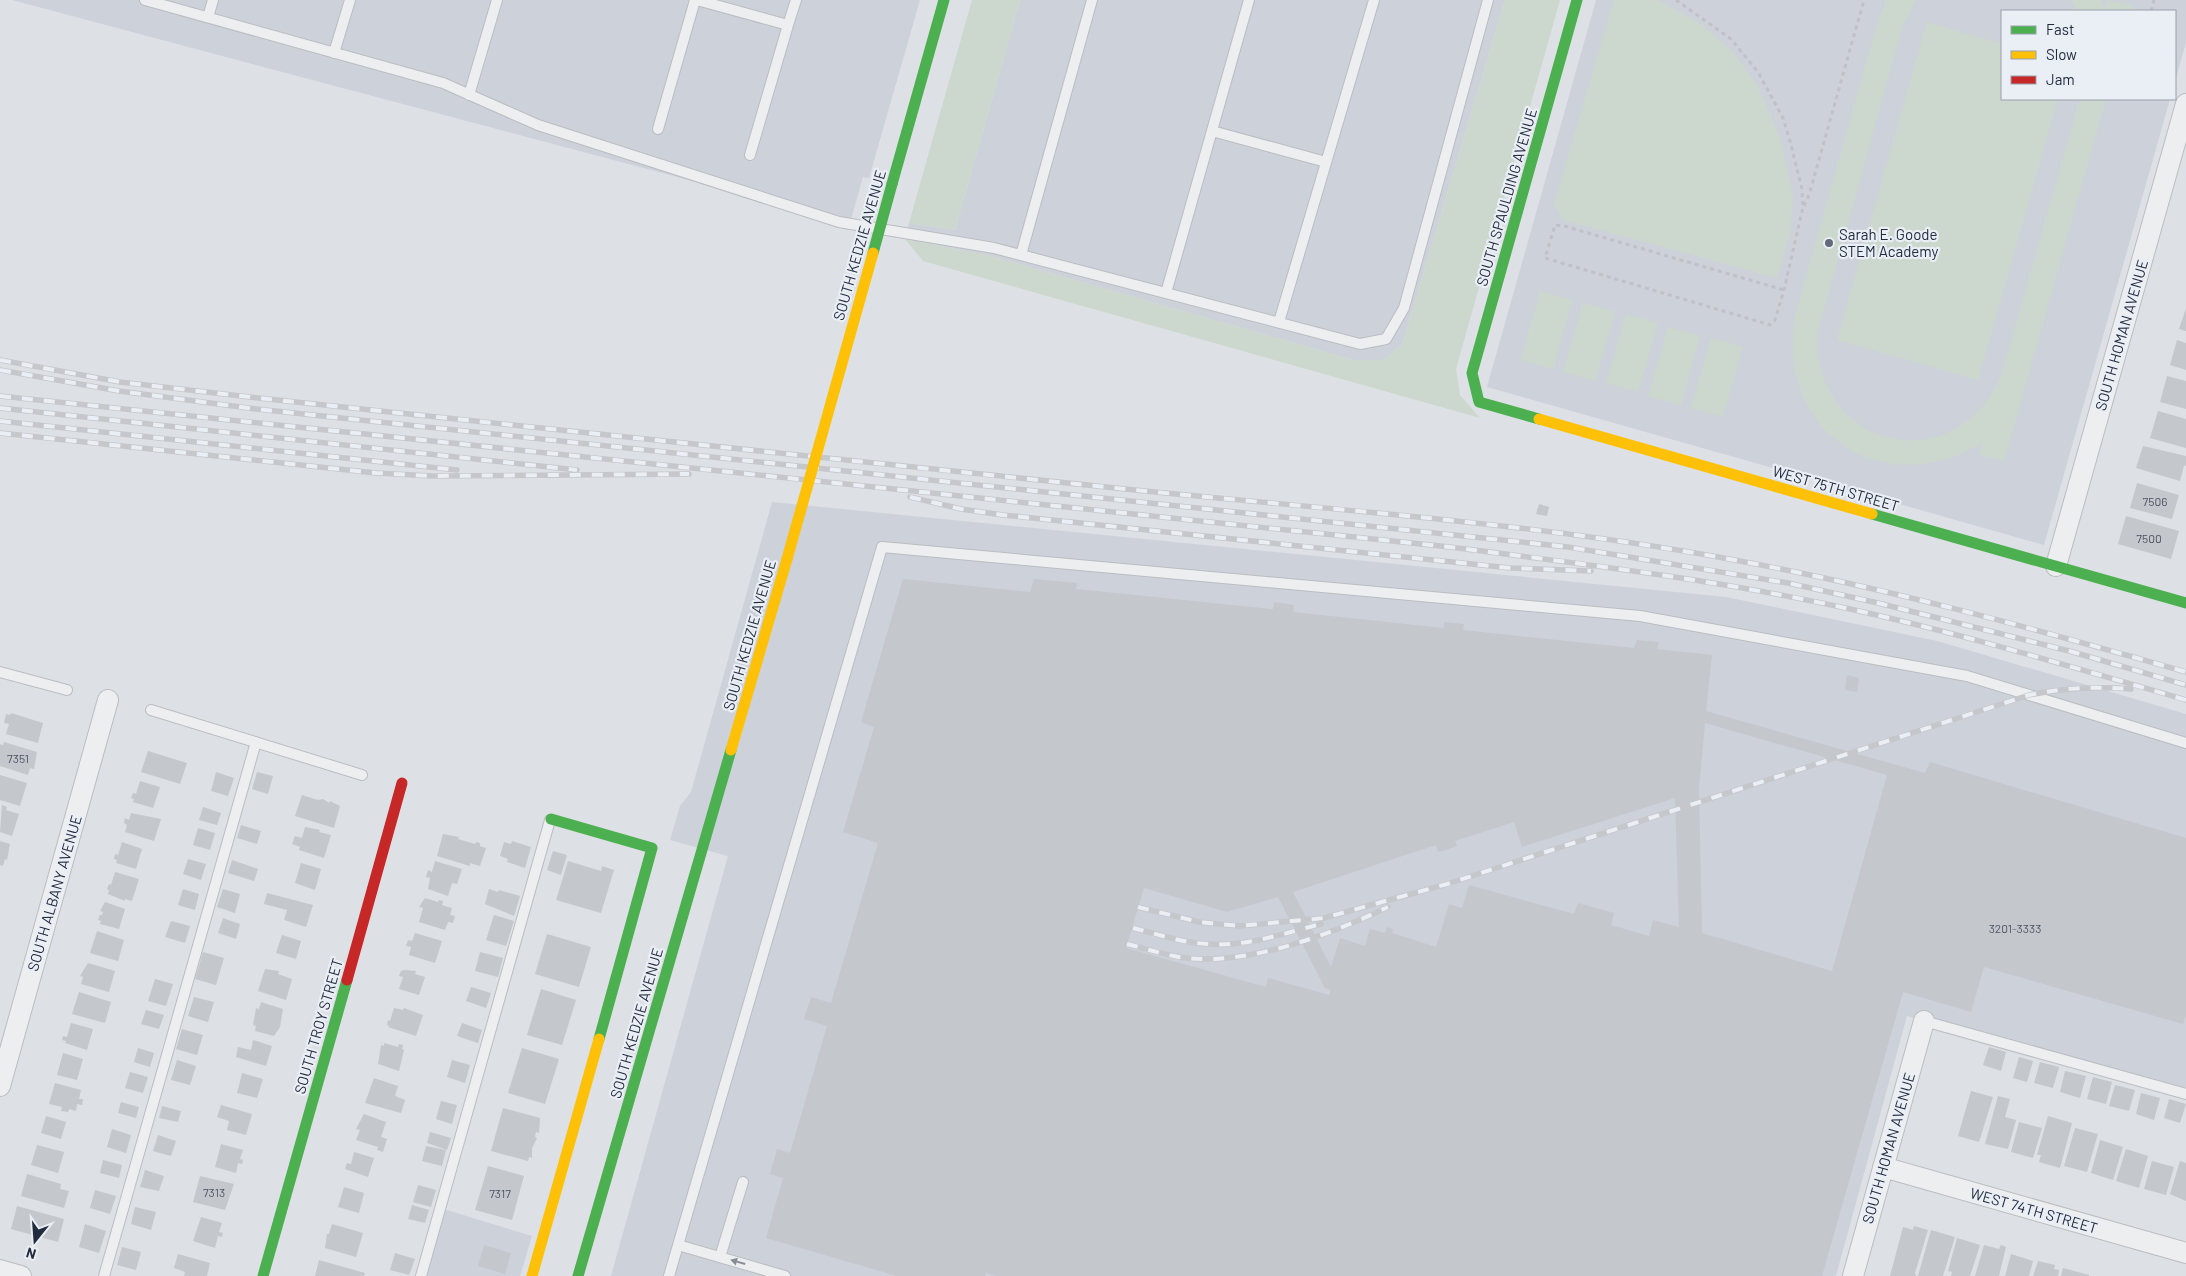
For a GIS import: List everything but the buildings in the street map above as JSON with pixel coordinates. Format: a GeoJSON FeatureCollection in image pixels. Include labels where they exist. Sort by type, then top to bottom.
{"type":"FeatureCollection","features":[{"type":"Feature","properties":{"kind":"street","name":"SOUTH KEDZIE AVENUE"},"geometry":{"type":"LineString","coordinates":[[578,1276],[787,559],[944,0]]}},
{"type":"Feature","properties":{"kind":"street","name":"SOUTH SPAULDING AVENUE"},"geometry":{"type":"LineString","coordinates":[[1479,402],[1472,373],[1577,0]]}},
{"type":"Feature","properties":{"kind":"street","name":"SOUTH HOMAN AVENUE"},"geometry":{"type":"LineString","coordinates":[[2056,566],[2186,104]]}},
{"type":"Feature","properties":{"kind":"street","name":"WEST 75TH STREET"},"geometry":{"type":"LineString","coordinates":[[1479,402],[2186,602]]}},
{"type":"Feature","properties":{"kind":"street","name":"SOUTH ALBANY AVENUE"},"geometry":{"type":"LineString","coordinates":[[0,1086],[108,700]]}},
{"type":"Feature","properties":{"kind":"street","name":"SOUTH TROY STREET"},"geometry":{"type":"LineString","coordinates":[[263,1276],[402,783]]}},
{"type":"Feature","properties":{"kind":"street","name":"SOUTH KEDZIE AVENUE"},"geometry":{"type":"LineString","coordinates":[[532,1276],[652,848],[550,819]]}},
{"type":"Feature","properties":{"kind":"street","name":"SOUTH HOMAN AVENUE"},"geometry":{"type":"LineString","coordinates":[[1853,1276],[1924,1021]]}},
{"type":"Feature","properties":{"kind":"street","name":"WEST 74TH STREET"},"geometry":{"type":"LineString","coordinates":[[1883,1167],[2186,1253]]}},
{"type":"Feature","properties":{"kind":"street"},"geometry":{"type":"LineString","coordinates":[[0,1270],[21,1276]]}},
{"type":"Feature","properties":{"kind":"lane"},"geometry":{"type":"LineString","coordinates":[[145,0],[443,84],[538,126],[839,222],[994,248],[1360,344],[1386,338],[1404,308],[1488,0]]}},
{"type":"Feature","properties":{"kind":"lane"},"geometry":{"type":"LineString","coordinates":[[208,18],[213,0]]}},
{"type":"Feature","properties":{"kind":"lane"},"geometry":{"type":"LineString","coordinates":[[334,53],[350,0]]}},
{"type":"Feature","properties":{"kind":"lane"},"geometry":{"type":"LineString","coordinates":[[469,95],[497,0]]}},
{"type":"Feature","properties":{"kind":"lane"},"geometry":{"type":"LineString","coordinates":[[658,129],[696,0],[788,25]]}},
{"type":"Feature","properties":{"kind":"lane"},"geometry":{"type":"LineString","coordinates":[[750,155],[796,0]]}},
{"type":"Feature","properties":{"kind":"lane"},"geometry":{"type":"LineString","coordinates":[[1021,255],[1092,0]]}},
{"type":"Feature","properties":{"kind":"lane"},"geometry":{"type":"LineString","coordinates":[[1166,293],[1249,0]]}},
{"type":"Feature","properties":{"kind":"lane"},"geometry":{"type":"LineString","coordinates":[[1279,322],[1374,0]]}},
{"type":"Feature","properties":{"kind":"lane"},"geometry":{"type":"LineString","coordinates":[[1212,131],[1326,162]]}},
{"type":"Feature","properties":{"kind":"lane"},"geometry":{"type":"LineString","coordinates":[[669,1276],[882,547],[1640,616],[1967,676],[2186,743]]}},
{"type":"Feature","properties":{"kind":"lane"},"geometry":{"type":"LineString","coordinates":[[0,672],[66,690]]}},
{"type":"Feature","properties":{"kind":"lane"},"geometry":{"type":"LineString","coordinates":[[151,710],[362,774]]}},
{"type":"Feature","properties":{"kind":"lane"},"geometry":{"type":"LineString","coordinates":[[104,1276],[256,742]]}},
{"type":"Feature","properties":{"kind":"lane"},"geometry":{"type":"LineString","coordinates":[[421,1276],[550,819]]}},
{"type":"Feature","properties":{"kind":"lane"},"geometry":{"type":"LineString","coordinates":[[1924,1021],[2186,1094]]}},
{"type":"Feature","properties":{"kind":"lane"},"geometry":{"type":"LineString","coordinates":[[720,1257],[743,1182]]}},
{"type":"Feature","properties":{"kind":"lane"},"geometry":{"type":"LineString","coordinates":[[678,1245],[720,1257],[762,1273],[785,1276]]}},
{"type":"Feature","properties":{"kind":"path"},"geometry":{"type":"LineString","coordinates":[[1676,0],[1730,39],[1758,72],[1783,118],[1800,180],[1803,207]]}},
{"type":"Feature","properties":{"kind":"path"},"geometry":{"type":"LineString","coordinates":[[1784,290],[1564,226],[1555,225],[1544,258],[1770,325],[1775,320],[1784,290],[1803,207],[1809,195],[1864,0]]}},
{"type":"Feature","properties":{"kind":"shaded area"},"geometry":{"type":"Polygon","coordinates":[[[12,0],[920,0],[869,178],[863,177],[850,223],[12,0]]]}},
{"type":"Feature","properties":{"kind":"shaded area"},"geometry":{"type":"Polygon","coordinates":[[[972,0],[1020,0],[955,230],[909,223],[972,0]]]}},
{"type":"Feature","properties":{"kind":"shaded area"},"geometry":{"type":"Polygon","coordinates":[[[1020,0],[1505,0],[1402,345],[1383,360],[1353,360],[987,255],[905,239],[909,223],[955,230],[1020,0]]]}},
{"type":"Feature","properties":{"kind":"shaded area"},"geometry":{"type":"Polygon","coordinates":[[[1505,0],[1560,0],[1456,369],[1460,395],[1480,418],[923,261],[905,239],[987,255],[1353,360],[1383,360],[1402,345],[1505,0]]]}},
{"type":"Feature","properties":{"kind":"shaded area","name":"Sarah E. Goode STEM Academy"},"geometry":{"type":"Polygon","coordinates":[[[1596,0],[2186,0],[2186,42],[2176,78],[2176,10],[2001,10],[2001,100],[2170,100],[2044,545],[1487,387],[1596,0]]]}},
{"type":"Feature","properties":{"kind":"shaded area"},"geometry":{"type":"Polygon","coordinates":[[[1614,0],[1657,0],[1698,22],[1732,51],[1757,85],[1780,138],[1793,197],[1790,233],[1777,278],[1563,220],[1554,204],[1614,0]]]}},
{"type":"Feature","properties":{"kind":"shaded area"},"geometry":{"type":"Polygon","coordinates":[[[1887,0],[1916,0],[1902,28],[1817,335],[1823,375],[1839,405],[1864,427],[1893,438],[1924,439],[1955,429],[1982,407],[2002,373],[2080,100],[2106,100],[2004,461],[1979,455],[1982,443],[1944,460],[1907,465],[1872,459],[1842,444],[1818,421],[1801,390],[1793,354],[1796,312],[1878,21],[1887,0]]]}},
{"type":"Feature","properties":{"kind":"shaded area"},"geometry":{"type":"Polygon","coordinates":[[[2071,0],[2101,0],[2105,9],[2108,0],[2133,5],[2131,10],[2077,10],[2071,0]]]}},
{"type":"Feature","properties":{"kind":"shaded area"},"geometry":{"type":"Polygon","coordinates":[[[1927,22],[2001,44],[2001,100],[2058,100],[1978,380],[1837,340],[1927,22]]]}},
{"type":"Feature","properties":{"kind":"shaded area"},"geometry":{"type":"Polygon","coordinates":[[[1540,291],[1572,300],[1553,369],[1521,360],[1540,291]]]}},
{"type":"Feature","properties":{"kind":"shaded area"},"geometry":{"type":"Polygon","coordinates":[[[1583,303],[1615,312],[1595,381],[1563,372],[1583,303]]]}},
{"type":"Feature","properties":{"kind":"shaded area"},"geometry":{"type":"Polygon","coordinates":[[[1626,314],[1658,323],[1638,392],[1606,383],[1626,314]]]}},
{"type":"Feature","properties":{"kind":"shaded area"},"geometry":{"type":"Polygon","coordinates":[[[1668,327],[1700,336],[1681,405],[1648,396],[1668,327]]]}},
{"type":"Feature","properties":{"kind":"shaded area"},"geometry":{"type":"Polygon","coordinates":[[[1711,338],[1743,347],[1723,417],[1691,408],[1711,338]]]}},
{"type":"Feature","properties":{"kind":"shaded area"},"geometry":{"type":"Polygon","coordinates":[[[772,502],[1726,597],[1937,641],[2186,714],[2186,1094],[1907,1016],[1836,1276],[611,1276],[728,856],[670,840],[680,806],[691,792],[772,502]]]}},
{"type":"Feature","properties":{"kind":"shaded area"},"geometry":{"type":"Polygon","coordinates":[[[440,1208],[532,1236],[520,1276],[421,1276],[440,1208]]]}},
{"type":"Feature","properties":{"kind":"railway"},"geometry":{"type":"LineString","coordinates":[[0,360],[120,382],[258,398],[1135,490],[1433,518],[1581,536],[1729,559],[1845,582],[2016,625],[2186,672]]}},
{"type":"Feature","properties":{"kind":"railway"},"geometry":{"type":"LineString","coordinates":[[0,370],[119,391],[256,409],[1568,547],[1788,583],[1878,603],[2073,652],[2186,685]]}},
{"type":"Feature","properties":{"kind":"railway"},"geometry":{"type":"LineString","coordinates":[[0,396],[1450,547],[1601,566],[1751,589],[1850,609],[1977,640],[2186,700]]}},
{"type":"Feature","properties":{"kind":"railway"},"geometry":{"type":"LineString","coordinates":[[0,408],[577,470]]}},
{"type":"Feature","properties":{"kind":"railway"},"geometry":{"type":"LineString","coordinates":[[0,421],[457,470]]}},
{"type":"Feature","properties":{"kind":"railway"},"geometry":{"type":"LineString","coordinates":[[0,433],[376,473],[432,476],[689,474]]}},
{"type":"Feature","properties":{"kind":"railway"},"geometry":{"type":"LineString","coordinates":[[910,497],[961,509],[1003,515],[1510,568],[1591,571]]}},
{"type":"Feature","properties":{"kind":"railway"},"geometry":{"type":"LineString","coordinates":[[1138,907],[1199,922],[1239,926],[1324,918],[1447,884],[2029,695],[2080,688],[2131,689]]}},
{"type":"Feature","properties":{"kind":"railway"},"geometry":{"type":"LineString","coordinates":[[1127,944],[1187,958],[1237,957],[1264,952],[1316,937],[1388,907]]}},
{"type":"Feature","properties":{"kind":"railway"},"geometry":{"type":"LineString","coordinates":[[1133,928],[1189,942],[1222,944],[1251,941],[1321,924]]}},
{"type":"Feature","properties":{"kind":"traffic: fast"},"geometry":{"type":"LineString","coordinates":[[892,184],[944,0]]}},
{"type":"Feature","properties":{"kind":"traffic: fast"},"geometry":{"type":"LineString","coordinates":[[1539,419],[1479,402],[1472,373],[1577,0]]}},
{"type":"Feature","properties":{"kind":"traffic: fast"},"geometry":{"type":"LineString","coordinates":[[873,253],[892,184]]}},
{"type":"Feature","properties":{"kind":"traffic: fast"},"geometry":{"type":"LineString","coordinates":[[1872,514],[2186,603]]}},
{"type":"Feature","properties":{"kind":"traffic: fast"},"geometry":{"type":"LineString","coordinates":[[578,1276],[731,750]]}},
{"type":"Feature","properties":{"kind":"traffic: fast"},"geometry":{"type":"LineString","coordinates":[[551,819],[652,848],[599,1039]]}},
{"type":"Feature","properties":{"kind":"traffic: fast"},"geometry":{"type":"LineString","coordinates":[[263,1276],[347,980]]}},
{"type":"Feature","properties":{"kind":"traffic: slow"},"geometry":{"type":"LineString","coordinates":[[787,559],[873,253]]}},
{"type":"Feature","properties":{"kind":"traffic: slow"},"geometry":{"type":"LineString","coordinates":[[1539,419],[1872,514]]}},
{"type":"Feature","properties":{"kind":"traffic: slow"},"geometry":{"type":"LineString","coordinates":[[731,750],[787,559]]}},
{"type":"Feature","properties":{"kind":"traffic: slow"},"geometry":{"type":"LineString","coordinates":[[532,1276],[599,1039]]}},
{"type":"Feature","properties":{"kind":"traffic: jam"},"geometry":{"type":"LineString","coordinates":[[347,980],[402,783]]}},
{"type":"Feature","properties":{"kind":"place","name":"Sarah E. Goode STEM Academy"},"geometry":{"type":"Point","coordinates":[1829,243]}}]}
